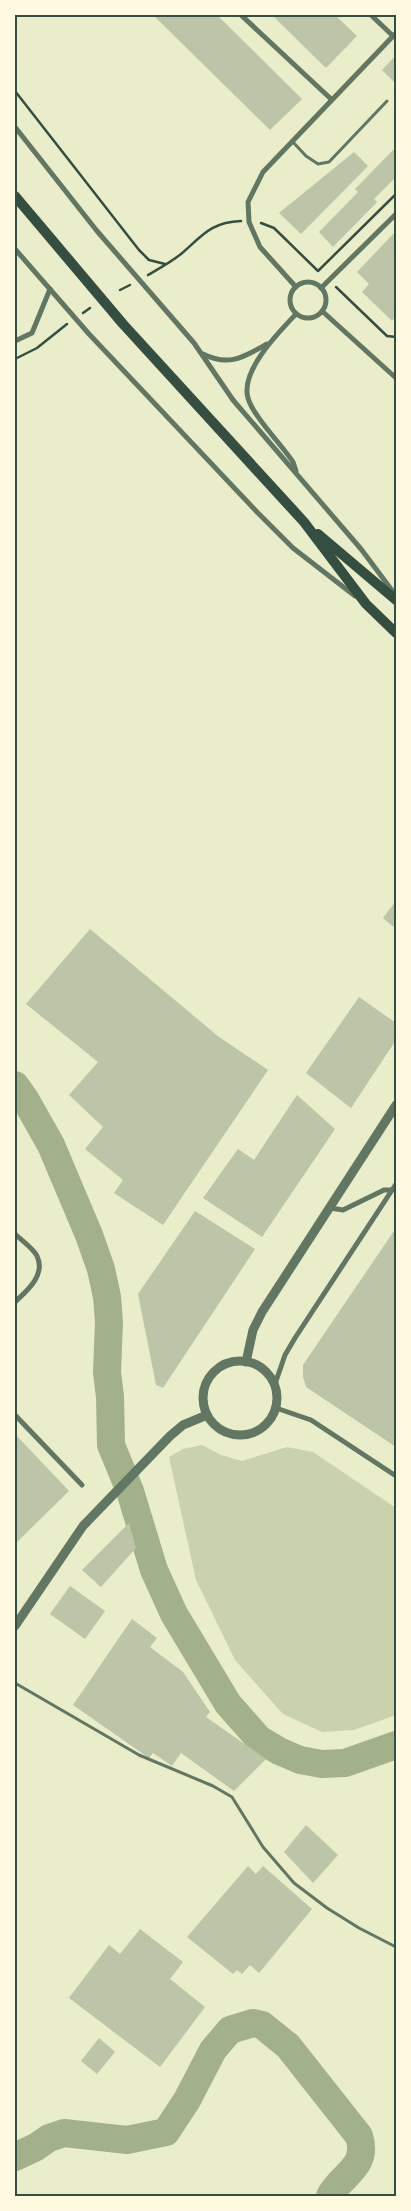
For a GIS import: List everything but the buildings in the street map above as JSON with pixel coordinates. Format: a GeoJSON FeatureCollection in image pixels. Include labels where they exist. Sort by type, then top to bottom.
{"type":"FeatureCollection","features":[{"type":"Feature","properties":{"kind":"main road"},"geometry":{"type":"LineString","coordinates":[[15,196],[123,324],[304,522],[366,604],[396,633]]}},
{"type":"Feature","properties":{"kind":"main road"},"geometry":{"type":"LineString","coordinates":[[304,522],[396,600]]}},
{"type":"Feature","properties":{"kind":"street"},"geometry":{"type":"LineString","coordinates":[[242,15],[331,99]]}},
{"type":"Feature","properties":{"kind":"street"},"geometry":{"type":"LineString","coordinates":[[296,287],[260,247],[248,222],[248,202],[263,172],[395,34],[371,15]]}},
{"type":"Feature","properties":{"kind":"street"},"geometry":{"type":"LineString","coordinates":[[15,127],[97,230],[202,354],[233,400],[361,549],[396,596]]}},
{"type":"Feature","properties":{"kind":"street"},"geometry":{"type":"LineString","coordinates":[[321,288],[396,214]]}},
{"type":"Feature","properties":{"kind":"street"},"geometry":{"type":"LineString","coordinates":[[15,249],[75,318],[258,513],[293,548],[366,604]]}},
{"type":"Feature","properties":{"kind":"street"},"geometry":{"type":"LineString","coordinates":[[304,283],[313,283],[321,288],[326,299],[322,311],[317,316],[310,318],[296,314],[290,300],[296,287],[304,283]]}},
{"type":"Feature","properties":{"kind":"street"},"geometry":{"type":"LineString","coordinates":[[15,341],[32,333],[50,289]]}},
{"type":"Feature","properties":{"kind":"street"},"geometry":{"type":"LineString","coordinates":[[322,311],[396,376]]}},
{"type":"Feature","properties":{"kind":"street"},"geometry":{"type":"LineString","coordinates":[[296,314],[268,344],[248,381],[248,398],[293,462],[296,474]]}},
{"type":"Feature","properties":{"kind":"street"},"geometry":{"type":"LineString","coordinates":[[202,354],[212,359],[239,359],[268,344]]}},
{"type":"Feature","properties":{"kind":"street"},"geometry":{"type":"LineString","coordinates":[[246,1362],[253,1330],[262,1312],[396,1105]]}},
{"type":"Feature","properties":{"kind":"street"},"geometry":{"type":"LineString","coordinates":[[275,1384],[285,1355],[295,1338],[396,1184]]}},
{"type":"Feature","properties":{"kind":"street"},"geometry":{"type":"LineString","coordinates":[[330,1208],[343,1210],[384,1190],[392,1190]]}},
{"type":"Feature","properties":{"kind":"street"},"geometry":{"type":"LineString","coordinates":[[15,1234],[37,1256],[40,1269],[33,1284],[15,1302]]}},
{"type":"Feature","properties":{"kind":"street"},"geometry":{"type":"LineString","coordinates":[[246,1362],[258,1366],[268,1373],[275,1384],[278,1396],[272,1418],[264,1427],[255,1432],[244,1435],[222,1431],[207,1415],[204,1398],[208,1381],[224,1365],[246,1362]]}},
{"type":"Feature","properties":{"kind":"street"},"geometry":{"type":"LineString","coordinates":[[276,1408],[310,1420],[396,1476]]}},
{"type":"Feature","properties":{"kind":"street"},"geometry":{"type":"LineString","coordinates":[[15,1415],[82,1485]]}},
{"type":"Feature","properties":{"kind":"street"},"geometry":{"type":"LineString","coordinates":[[15,1626],[83,1526],[183,1425],[207,1415]]}},
{"type":"Feature","properties":{"kind":"lane"},"geometry":{"type":"LineString","coordinates":[[292,141],[306,156],[318,164],[329,162],[387,101]]}},
{"type":"Feature","properties":{"kind":"lane"},"geometry":{"type":"LineString","coordinates":[[15,1683],[139,1755],[213,1786],[232,1797],[263,1847],[294,1883],[359,1928],[396,1947]]}},
{"type":"Feature","properties":{"kind":"path"},"geometry":{"type":"LineString","coordinates":[[15,91],[148,260],[168,263],[215,226],[229,222],[265,223],[274,228],[387,336],[396,337]]}},
{"type":"Feature","properties":{"kind":"path"},"geometry":{"type":"LineString","coordinates":[[318,271],[396,194]]}},
{"type":"Feature","properties":{"kind":"path"},"geometry":{"type":"LineString","coordinates":[[15,359],[36,348],[90,308]]}},
{"type":"Feature","properties":{"kind":"green space"},"geometry":{"type":"Polygon","coordinates":[[[202,1445],[221,1455],[242,1461],[287,1447],[313,1452],[396,1508],[396,1715],[354,1730],[322,1732],[283,1714],[235,1660],[196,1580],[169,1457],[183,1449],[202,1445]]]}},
{"type":"Feature","properties":{"kind":"waterway"},"geometry":{"type":"LineString","coordinates":[[15,1085],[51,1145],[89,1235],[101,1269],[107,1297],[109,1322],[107,1372],[110,1397],[111,1445],[130,1491],[154,1570],[174,1614],[228,1704],[259,1739],[279,1751],[300,1760],[322,1764],[345,1763],[396,1745]]}},
{"type":"Feature","properties":{"kind":"waterway"},"geometry":{"type":"LineString","coordinates":[[15,2157],[36,2147],[49,2138],[64,2133],[127,2140],[166,2132],[187,2100],[213,2050],[230,2030],[253,2023],[262,2025],[288,2046],[359,2136],[361,2147],[357,2163],[330,2196]]}}]}
